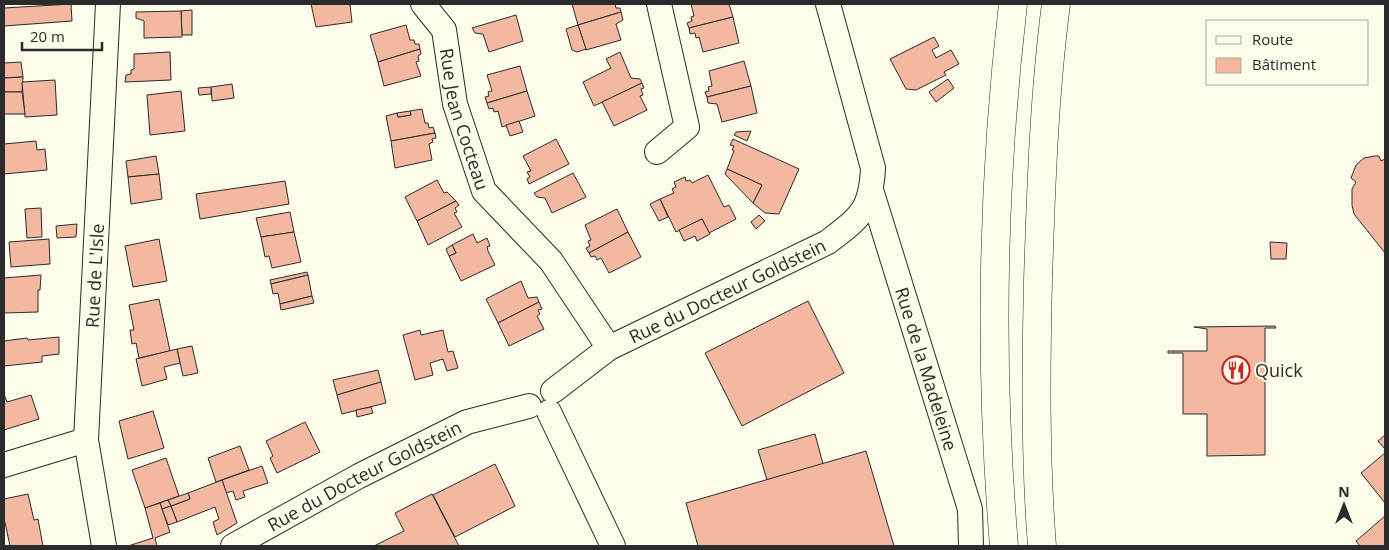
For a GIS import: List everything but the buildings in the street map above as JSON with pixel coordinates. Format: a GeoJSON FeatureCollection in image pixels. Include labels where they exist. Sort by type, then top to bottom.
{"type":"FeatureCollection","features":[{"type":"Feature","properties":{"kind":"main road"},"geometry":{"type":"LineString","coordinates":[[1004,546],[998,482],[996,314],[1001,116],[1013,4]]}},
{"type":"Feature","properties":{"kind":"main road"},"geometry":{"type":"LineString","coordinates":[[1042,546],[1038,490],[1037,354],[1046,4]]}},
{"type":"Feature","properties":{"kind":"main road"},"geometry":{"type":"LineString","coordinates":[[1042,151],[1056,4]]}},
{"type":"Feature","properties":{"kind":"street","name":"Rue de L'Isle"},"geometry":{"type":"LineString","coordinates":[[104,546],[86,440],[108,4]]}},
{"type":"Feature","properties":{"kind":"street","name":"Rue Jean Cocteau"},"geometry":{"type":"LineString","coordinates":[[423,4],[444,30],[456,104],[484,191],[551,261],[610,348]]}},
{"type":"Feature","properties":{"kind":"street"},"geometry":{"type":"LineString","coordinates":[[658,152],[687,127],[659,4]]}},
{"type":"Feature","properties":{"kind":"street","name":"Rue du Docteur Goldstein"},"geometry":{"type":"LineString","coordinates":[[233,546],[359,476],[467,422],[544,403],[610,348],[828,242],[858,218],[872,193],[874,168],[828,4]]}},
{"type":"Feature","properties":{"kind":"street","name":"Rue de la Madeleine"},"geometry":{"type":"LineString","coordinates":[[872,193],[970,509],[971,546]]}},
{"type":"Feature","properties":{"kind":"street"},"geometry":{"type":"LineString","coordinates":[[544,403],[613,546]]}},
{"type":"Feature","properties":{"kind":"street"},"geometry":{"type":"LineString","coordinates":[[4,465],[86,440]]}},
{"type":"Feature","properties":{"kind":"place","name":"Quick"},"geometry":{"type":"Point","coordinates":[1236,370]}}]}
